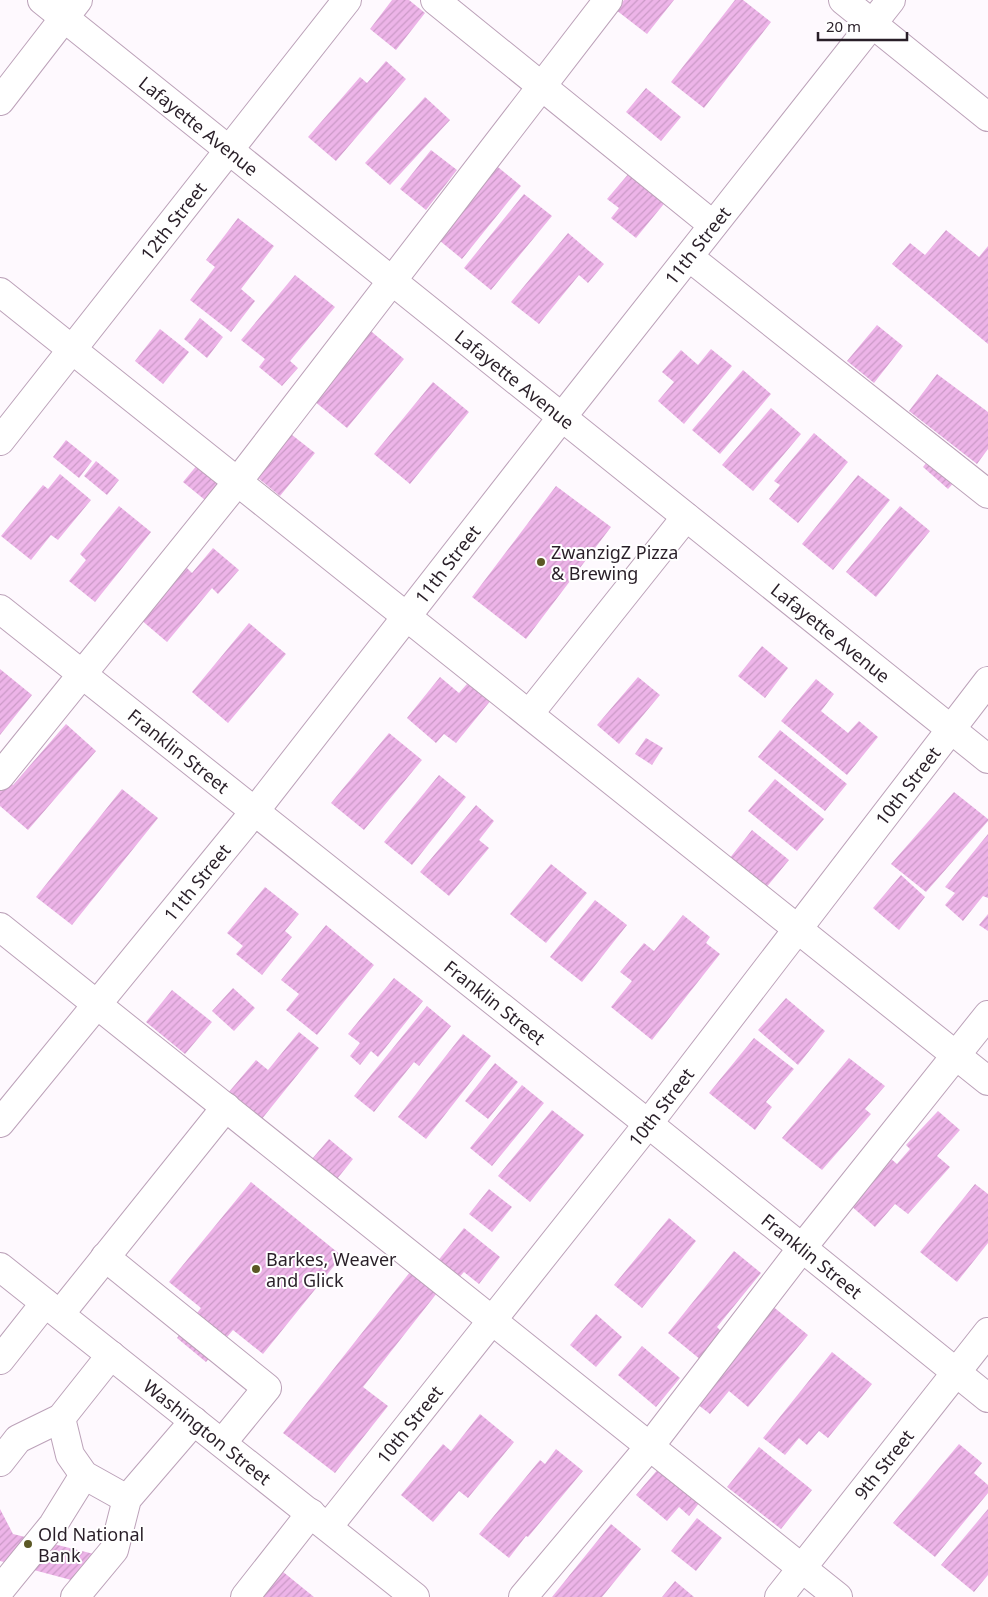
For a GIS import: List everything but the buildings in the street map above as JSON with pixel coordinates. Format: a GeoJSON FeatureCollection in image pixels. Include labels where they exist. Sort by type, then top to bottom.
{"type":"FeatureCollection","features":[{"type":"Feature","properties":{"kind":"street","name":"Lafayette Avenue"},"geometry":{"type":"LineString","coordinates":[[42,0],[71,9],[229,151],[988,759]]}},
{"type":"Feature","properties":{"kind":"street","name":"12th Street"},"geometry":{"type":"LineString","coordinates":[[0,441],[347,0]]}},
{"type":"Feature","properties":{"kind":"street"},"geometry":{"type":"LineString","coordinates":[[435,0],[713,225]]}},
{"type":"Feature","properties":{"kind":"street"},"geometry":{"type":"LineString","coordinates":[[0,776],[81,673],[238,481],[608,0]]}},
{"type":"Feature","properties":{"kind":"street"},"geometry":{"type":"LineString","coordinates":[[842,0],[988,117]]}},
{"type":"Feature","properties":{"kind":"street","name":"11th Street"},"geometry":{"type":"LineString","coordinates":[[0,1123],[255,811],[891,0]]}},
{"type":"Feature","properties":{"kind":"street"},"geometry":{"type":"LineString","coordinates":[[0,100],[71,9]]}},
{"type":"Feature","properties":{"kind":"street"},"geometry":{"type":"LineString","coordinates":[[689,257],[988,494]]}},
{"type":"Feature","properties":{"kind":"street"},"geometry":{"type":"LineString","coordinates":[[0,292],[988,1081]]}},
{"type":"Feature","properties":{"kind":"street"},"geometry":{"type":"LineString","coordinates":[[529,714],[686,517]]}},
{"type":"Feature","properties":{"kind":"street","name":"Franklin Street"},"geometry":{"type":"LineString","coordinates":[[0,609],[648,1124],[988,1398]]}},
{"type":"Feature","properties":{"kind":"street","name":"10th Street"},"geometry":{"type":"LineString","coordinates":[[245,1597],[319,1520],[492,1320],[648,1124],[988,681]]}},
{"type":"Feature","properties":{"kind":"street"},"geometry":{"type":"LineString","coordinates":[[0,926],[838,1597]]}},
{"type":"Feature","properties":{"kind":"street"},"geometry":{"type":"LineString","coordinates":[[523,1597],[650,1446],[802,1248],[988,1015]]}},
{"type":"Feature","properties":{"kind":"street"},"geometry":{"type":"LineString","coordinates":[[0,1360],[105,1257],[226,1108]]}},
{"type":"Feature","properties":{"kind":"street"},"geometry":{"type":"LineString","coordinates":[[105,1257],[267,1388],[222,1443]]}},
{"type":"Feature","properties":{"kind":"street","name":"Washington Street"},"geometry":{"type":"LineString","coordinates":[[0,1267],[413,1596]]}},
{"type":"Feature","properties":{"kind":"street","name":"9th Street"},"geometry":{"type":"LineString","coordinates":[[779,1597],[988,1332]]}},
{"type":"Feature","properties":{"kind":"street"},"geometry":{"type":"LineString","coordinates":[[0,1462],[18,1439],[62,1418],[111,1355]]}},
{"type":"Feature","properties":{"kind":"street"},"geometry":{"type":"LineString","coordinates":[[62,1418],[70,1455],[84,1475],[128,1499]]}},
{"type":"Feature","properties":{"kind":"street"},"geometry":{"type":"LineString","coordinates":[[75,1597],[114,1550],[128,1499],[194,1421]]}},
{"type":"Feature","properties":{"kind":"street"},"geometry":{"type":"LineString","coordinates":[[0,1590],[53,1525],[84,1475]]}},
{"type":"Feature","properties":{"kind":"place","name":"ZwanzigZ Pizza & Brewing"},"geometry":{"type":"Point","coordinates":[541,562]}},
{"type":"Feature","properties":{"kind":"place","name":"Barkes, Weaver and Glick"},"geometry":{"type":"Point","coordinates":[256,1269]}},
{"type":"Feature","properties":{"kind":"place","name":"Old National Bank"},"geometry":{"type":"Point","coordinates":[28,1544]}}]}
